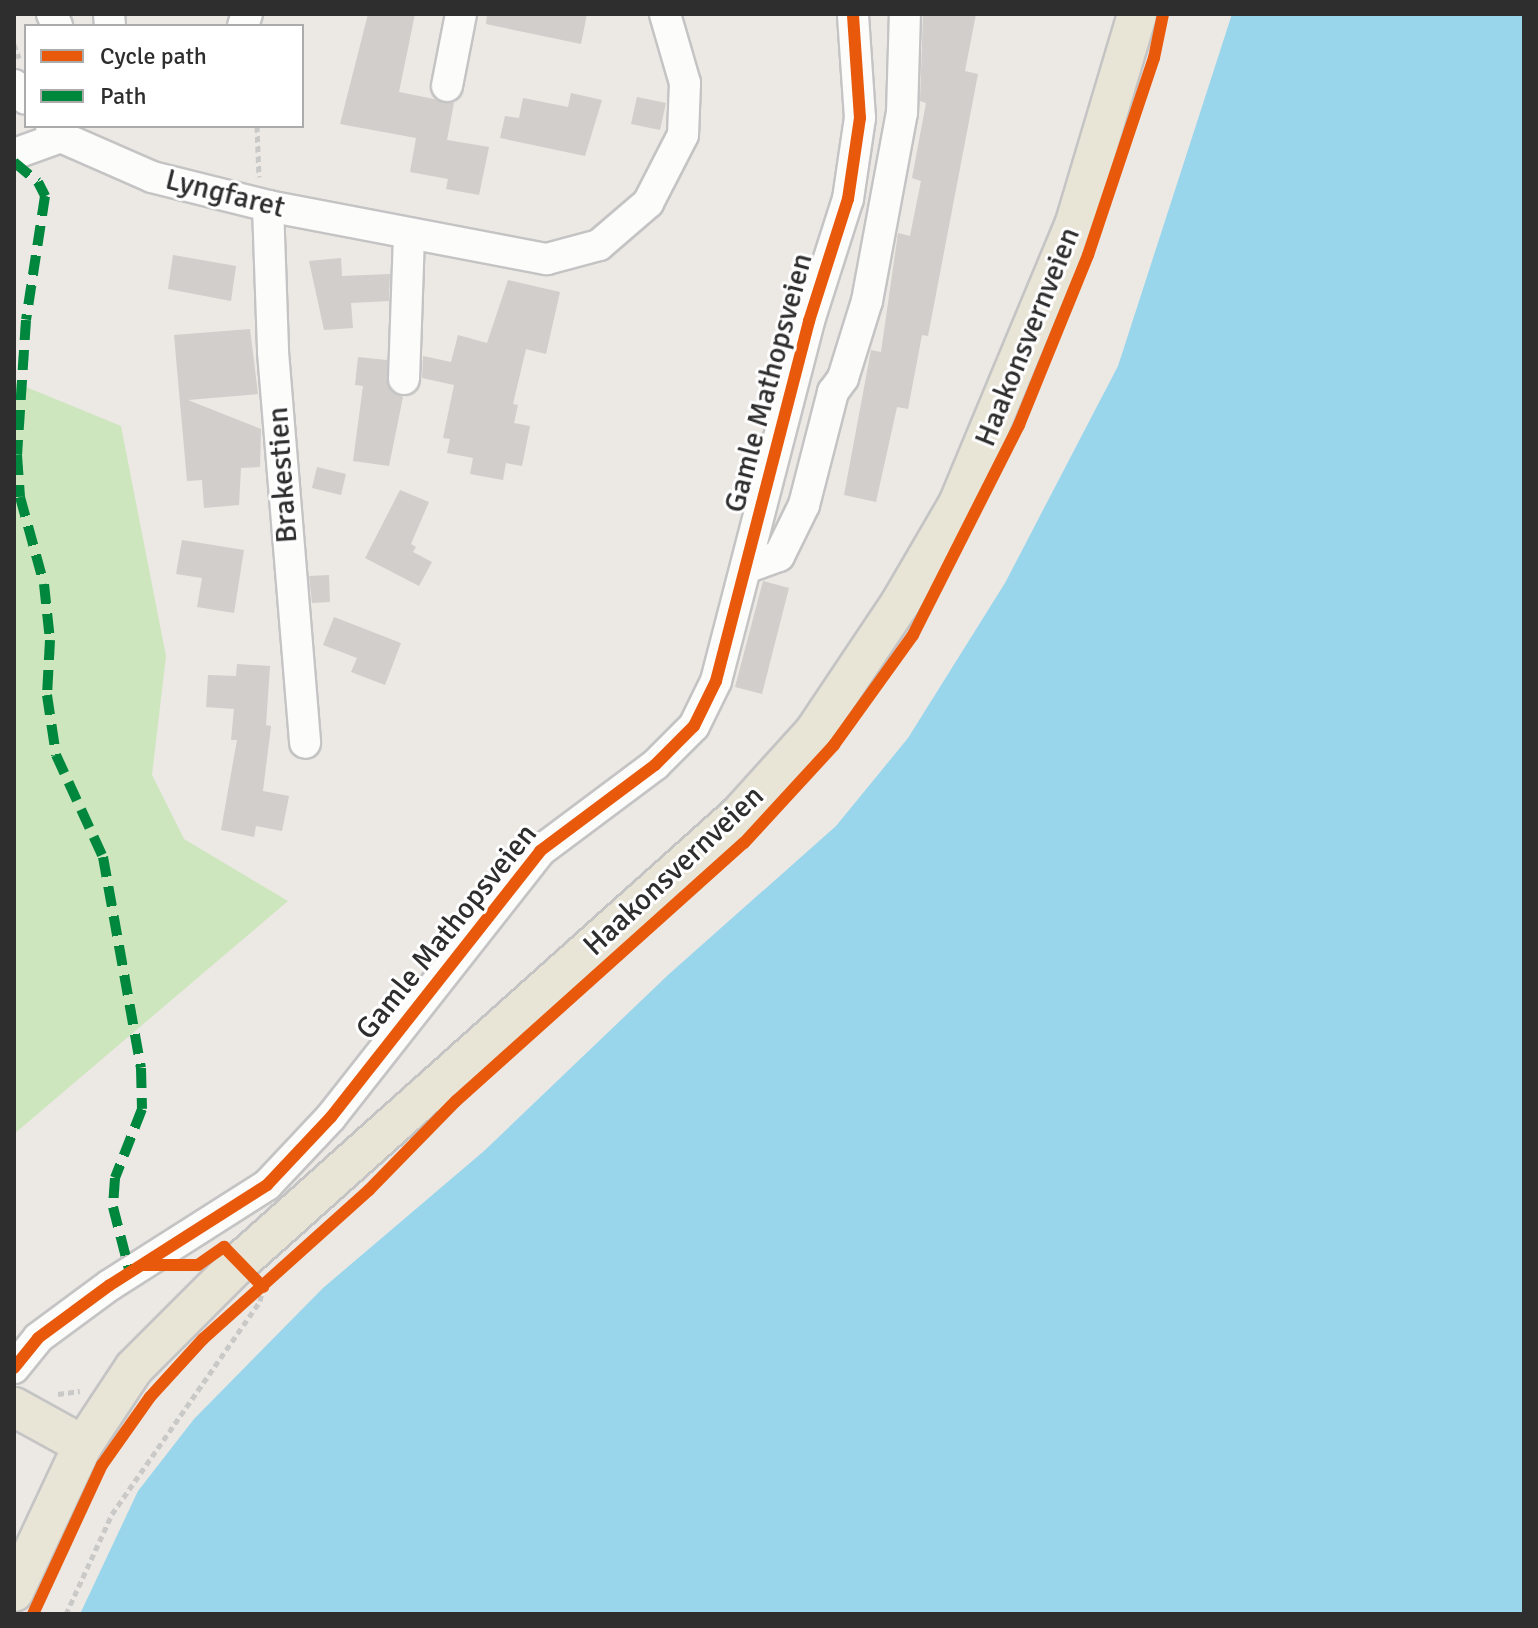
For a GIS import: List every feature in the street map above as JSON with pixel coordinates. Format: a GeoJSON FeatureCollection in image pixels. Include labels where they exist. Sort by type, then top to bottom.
{"type":"FeatureCollection","features":[{"type":"Feature","properties":{"kind":"main road","name":"Haakonsvernveien"},"geometry":{"type":"LineString","coordinates":[[14,1592],[83,1445],[134,1368],[259,1275],[740,814],[814,732],[901,602],[958,504],[1074,226],[1137,14]]}},
{"type":"Feature","properties":{"kind":"main road"},"geometry":{"type":"LineString","coordinates":[[14,1407],[83,1445]]}},
{"type":"Feature","properties":{"kind":"street"},"geometry":{"type":"LineString","coordinates":[[447,86],[461,14]]}},
{"type":"Feature","properties":{"kind":"street","name":"Lyngfaret"},"geometry":{"type":"LineString","coordinates":[[56,131],[152,177],[268,206],[547,259],[599,245],[648,203],[683,135],[685,83],[665,14]]}},
{"type":"Feature","properties":{"kind":"street","name":"Gamle Mathopsveien"},"geometry":{"type":"LineString","coordinates":[[14,1368],[38,1338],[110,1285],[267,1185],[331,1117],[540,851],[655,765],[694,726],[716,681],[809,321],[848,199],[860,118],[853,14]]}},
{"type":"Feature","properties":{"kind":"street"},"geometry":{"type":"LineString","coordinates":[[746,568],[779,556],[804,505],[833,392],[843,378],[867,301],[902,113],[905,14]]}},
{"type":"Feature","properties":{"kind":"street"},"geometry":{"type":"LineString","coordinates":[[14,154],[56,131]]}},
{"type":"Feature","properties":{"kind":"street","name":"Brakestien"},"geometry":{"type":"LineString","coordinates":[[268,206],[273,352],[305,743]]}},
{"type":"Feature","properties":{"kind":"street"},"geometry":{"type":"LineString","coordinates":[[404,379],[409,234]]}},
{"type":"Feature","properties":{"kind":"path"},"geometry":{"type":"LineString","coordinates":[[239,1308],[259,1275]]}},
{"type":"Feature","properties":{"kind":"path"},"geometry":{"type":"LineString","coordinates":[[66,1614],[112,1514],[260,1301],[259,1275]]}},
{"type":"Feature","properties":{"kind":"green space"},"geometry":{"type":"Polygon","coordinates":[[[14,382],[121,426],[166,656],[152,775],[184,839],[288,901],[14,1134],[14,382]]]}},
{"type":"Feature","properties":{"kind":"water"},"geometry":{"type":"Polygon","coordinates":[[[1232,14],[1524,14],[1524,1614],[80,1614],[138,1491],[194,1419],[323,1288],[484,1151],[668,975],[836,826],[908,738],[1005,583],[1118,366],[1232,14]]]}},
{"type":"Feature","properties":{"kind":"building"},"geometry":{"type":"Polygon","coordinates":[[[368,14],[415,14],[399,92],[454,103],[447,140],[489,147],[479,195],[446,189],[448,179],[410,172],[416,138],[340,124],[368,14]]]}},
{"type":"Feature","properties":{"kind":"building"},"geometry":{"type":"Polygon","coordinates":[[[487,14],[587,14],[581,44],[486,24],[487,14]]]}},
{"type":"Feature","properties":{"kind":"building"},"geometry":{"type":"Polygon","coordinates":[[[923,14],[976,14],[965,71],[978,74],[928,336],[922,335],[908,409],[897,407],[876,502],[844,495],[871,350],[881,352],[898,233],[910,236],[921,181],[912,178],[926,103],[920,101],[923,14]]]}},
{"type":"Feature","properties":{"kind":"building"},"geometry":{"type":"Polygon","coordinates":[[[571,93],[602,100],[585,156],[500,138],[505,116],[519,118],[523,98],[568,107],[571,93]]]}},
{"type":"Feature","properties":{"kind":"building"},"geometry":{"type":"Polygon","coordinates":[[[637,97],[666,103],[660,130],[631,124],[637,97]]]}},
{"type":"Feature","properties":{"kind":"building"},"geometry":{"type":"Polygon","coordinates":[[[173,255],[236,266],[231,301],[168,289],[173,255]]]}},
{"type":"Feature","properties":{"kind":"building"},"geometry":{"type":"Polygon","coordinates":[[[341,258],[342,276],[390,274],[389,301],[351,303],[353,328],[324,330],[309,261],[341,258]]]}},
{"type":"Feature","properties":{"kind":"building"},"geometry":{"type":"Polygon","coordinates":[[[508,280],[560,292],[546,354],[526,349],[513,404],[518,405],[514,423],[530,426],[522,466],[506,463],[503,480],[470,474],[473,458],[447,453],[450,439],[443,438],[454,385],[422,378],[423,356],[451,362],[458,335],[487,343],[508,280]]]}},
{"type":"Feature","properties":{"kind":"building"},"geometry":{"type":"Polygon","coordinates":[[[250,329],[258,394],[188,400],[261,429],[260,467],[241,468],[239,505],[204,508],[202,480],[187,481],[174,335],[250,329]]]}},
{"type":"Feature","properties":{"kind":"building"},"geometry":{"type":"Polygon","coordinates":[[[358,357],[387,360],[388,387],[403,397],[389,466],[353,461],[363,386],[355,385],[358,357]]]}},
{"type":"Feature","properties":{"kind":"building"},"geometry":{"type":"Polygon","coordinates":[[[317,467],[346,474],[341,495],[312,488],[317,467]]]}},
{"type":"Feature","properties":{"kind":"building"},"geometry":{"type":"Polygon","coordinates":[[[400,490],[429,502],[411,544],[416,547],[413,552],[432,562],[419,586],[365,558],[400,490]]]}},
{"type":"Feature","properties":{"kind":"building"},"geometry":{"type":"Polygon","coordinates":[[[182,540],[244,550],[234,613],[197,607],[202,578],[176,574],[182,540]]]}},
{"type":"Feature","properties":{"kind":"building"},"geometry":{"type":"Polygon","coordinates":[[[329,575],[330,602],[312,603],[309,576],[329,575]]]}},
{"type":"Feature","properties":{"kind":"building"},"geometry":{"type":"Polygon","coordinates":[[[763,581],[789,588],[762,694],[735,687],[763,581]]]}},
{"type":"Feature","properties":{"kind":"building"},"geometry":{"type":"Polygon","coordinates":[[[334,617],[401,643],[385,685],[351,672],[357,658],[323,645],[334,617]]]}},
{"type":"Feature","properties":{"kind":"building"},"geometry":{"type":"Polygon","coordinates":[[[237,664],[270,666],[266,725],[271,726],[263,791],[289,796],[282,831],[256,826],[254,837],[221,830],[237,740],[231,740],[234,709],[206,707],[208,675],[236,676],[237,664]]]}},
{"type":"Feature","properties":{"kind":"marked path"},"geometry":{"type":"LineString","coordinates":[[14,162],[38,182],[45,196],[26,320],[17,455],[20,497],[44,584],[50,640],[47,695],[56,755],[103,857],[141,1068],[142,1109],[115,1178],[113,1207],[130,1273]]}},
{"type":"Feature","properties":{"kind":"cycle path"},"geometry":{"type":"LineString","coordinates":[[14,1368],[38,1338],[110,1285],[267,1185],[331,1117],[540,851],[655,765],[694,726],[716,681],[809,321],[848,199],[860,118],[853,14]]}},
{"type":"Feature","properties":{"kind":"cycle path"},"geometry":{"type":"LineString","coordinates":[[33,1614],[102,1465],[150,1397],[203,1339],[369,1190],[456,1101],[744,843],[834,745],[913,635],[1019,425],[1088,255],[1154,58],[1163,14]]}},
{"type":"Feature","properties":{"kind":"cycle path"},"geometry":{"type":"LineString","coordinates":[[143,1265],[198,1265],[224,1247],[263,1287]]}}]}
